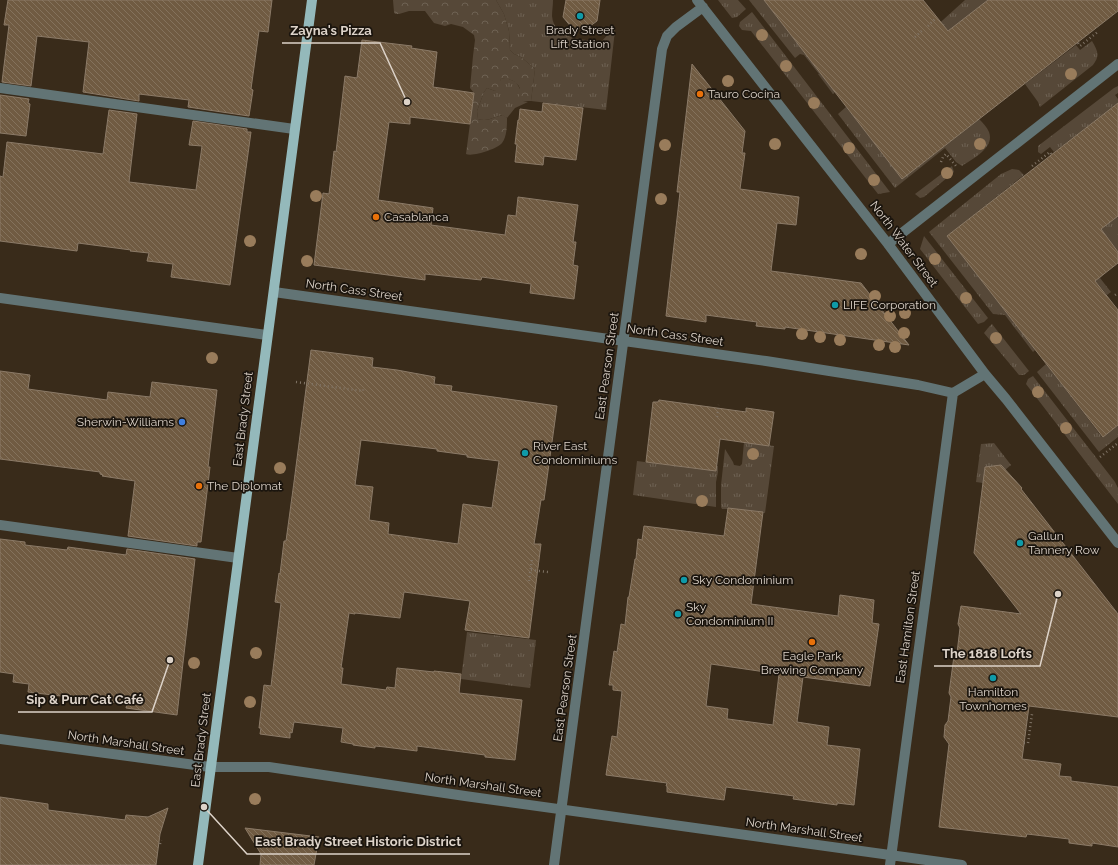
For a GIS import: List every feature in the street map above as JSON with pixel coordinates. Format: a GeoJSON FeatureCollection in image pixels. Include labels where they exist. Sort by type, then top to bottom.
{"type":"FeatureCollection","features":[{"type":"Feature","properties":{"kind":"main road","name":"East Brady Street"},"geometry":{"type":"LineString","coordinates":[[198,865],[312,0]]}},
{"type":"Feature","properties":{"kind":"street","name":"North Water Street"},"geometry":{"type":"LineString","coordinates":[[700,4],[888,244],[986,374],[1118,543]]}},
{"type":"Feature","properties":{"kind":"street","name":"East Pearson Street"},"geometry":{"type":"LineString","coordinates":[[554,865],[662,49],[667,36],[700,4]]}},
{"type":"Feature","properties":{"kind":"street"},"geometry":{"type":"LineString","coordinates":[[888,244],[1118,64]]}},
{"type":"Feature","properties":{"kind":"street"},"geometry":{"type":"LineString","coordinates":[[0,88],[294,129]]}},
{"type":"Feature","properties":{"kind":"street","name":"North Cass Street"},"geometry":{"type":"LineString","coordinates":[[274,292],[774,362],[910,383],[953,393]]}},
{"type":"Feature","properties":{"kind":"street"},"geometry":{"type":"LineString","coordinates":[[0,298],[267,335]]}},
{"type":"Feature","properties":{"kind":"street"},"geometry":{"type":"LineString","coordinates":[[953,393],[986,374]]}},
{"type":"Feature","properties":{"kind":"street","name":"East Hamilton Street"},"geometry":{"type":"LineString","coordinates":[[890,860],[953,393]]}},
{"type":"Feature","properties":{"kind":"street"},"geometry":{"type":"LineString","coordinates":[[0,525],[238,558]]}},
{"type":"Feature","properties":{"kind":"street","name":"North Marshall Street"},"geometry":{"type":"LineString","coordinates":[[0,739],[210,767],[269,767],[562,809],[890,860],[962,865]]}},
{"type":"Feature","properties":{"kind":"path"},"geometry":{"type":"LineString","coordinates":[[928,26],[936,18]]}},
{"type":"Feature","properties":{"kind":"path"},"geometry":{"type":"LineString","coordinates":[[915,37],[924,29]]}},
{"type":"Feature","properties":{"kind":"path"},"geometry":{"type":"LineString","coordinates":[[1078,43],[1080,46],[1099,31]]}},
{"type":"Feature","properties":{"kind":"path"},"geometry":{"type":"LineString","coordinates":[[1032,166],[1050,152],[1051,154]]}},
{"type":"Feature","properties":{"kind":"path"},"geometry":{"type":"LineString","coordinates":[[296,382],[363,391],[363,389]]}},
{"type":"Feature","properties":{"kind":"path"},"geometry":{"type":"LineString","coordinates":[[717,417],[719,405]]}},
{"type":"Feature","properties":{"kind":"path"},"geometry":{"type":"LineString","coordinates":[[1100,457],[1118,443]]}},
{"type":"Feature","properties":{"kind":"path"},"geometry":{"type":"LineString","coordinates":[[530,581],[532,559]]}},
{"type":"Feature","properties":{"kind":"path"},"geometry":{"type":"LineString","coordinates":[[531,570],[548,572]]}},
{"type":"Feature","properties":{"kind":"path"},"geometry":{"type":"LineString","coordinates":[[1024,743],[1028,743],[1032,714]]}},
{"type":"Feature","properties":{"kind":"path"},"geometry":{"type":"LineString","coordinates":[[160,844],[161,840]]}},
{"type":"Feature","properties":{"kind":"green space"},"geometry":{"type":"Polygon","coordinates":[[[393,0],[496,0],[504,14],[509,31],[510,50],[535,69],[531,101],[523,101],[518,99],[520,90],[519,86],[515,82],[507,79],[501,79],[498,89],[495,91],[487,88],[484,92],[477,111],[478,119],[488,120],[503,115],[507,118],[505,138],[502,143],[490,150],[469,155],[466,154],[474,93],[470,88],[475,40],[474,35],[463,27],[451,24],[445,26],[434,23],[425,11],[409,11],[395,14],[393,0]]]}},
{"type":"Feature","properties":{"kind":"green space"},"geometry":{"type":"Polygon","coordinates":[[[496,0],[553,0],[552,16],[554,24],[558,30],[571,37],[601,42],[612,30],[615,30],[606,110],[531,101],[535,69],[510,50],[509,31],[504,14],[496,0]]]}},
{"type":"Feature","properties":{"kind":"green space"},"geometry":{"type":"Polygon","coordinates":[[[718,0],[738,0],[746,9],[737,17],[732,18],[718,0]]]}},
{"type":"Feature","properties":{"kind":"green space"},"geometry":{"type":"Polygon","coordinates":[[[749,0],[764,0],[835,92],[833,94],[804,55],[800,54],[795,58],[749,0]]]}},
{"type":"Feature","properties":{"kind":"green space"},"geometry":{"type":"Polygon","coordinates":[[[965,0],[988,0],[928,47],[922,39],[965,0]]]}},
{"type":"Feature","properties":{"kind":"green space"},"geometry":{"type":"Polygon","coordinates":[[[752,12],[890,192],[878,194],[751,31],[742,30],[739,26],[740,22],[752,12]]]}},
{"type":"Feature","properties":{"kind":"green space"},"geometry":{"type":"Polygon","coordinates":[[[1092,41],[1097,53],[1097,59],[1093,65],[1040,107],[1025,84],[1076,45],[1080,50],[1092,41]]]}},
{"type":"Feature","properties":{"kind":"green space"},"geometry":{"type":"Polygon","coordinates":[[[506,78],[516,82],[520,89],[523,101],[528,102],[515,108],[507,118],[502,115],[488,120],[478,119],[477,111],[484,92],[487,88],[495,91],[501,79],[506,78]]]}},
{"type":"Feature","properties":{"kind":"green space"},"geometry":{"type":"Polygon","coordinates":[[[1118,86],[1118,93],[1115,95],[1118,99],[1118,103],[1054,152],[1050,147],[1041,154],[1038,152],[1038,146],[1118,86]]]}},
{"type":"Feature","properties":{"kind":"green space"},"geometry":{"type":"Polygon","coordinates":[[[846,107],[902,179],[979,119],[989,132],[989,143],[982,152],[962,166],[956,162],[945,148],[895,188],[838,114],[846,107]]]}},
{"type":"Feature","properties":{"kind":"green space"},"geometry":{"type":"Polygon","coordinates":[[[952,166],[954,172],[924,197],[920,198],[915,194],[952,166]]]}},
{"type":"Feature","properties":{"kind":"green space"},"geometry":{"type":"Polygon","coordinates":[[[1012,169],[1019,170],[1024,175],[947,236],[1035,350],[1033,352],[1005,315],[993,314],[929,232],[1001,174],[1012,169]]]}},
{"type":"Feature","properties":{"kind":"green space"},"geometry":{"type":"Polygon","coordinates":[[[1118,216],[1118,252],[1109,240],[1105,273],[1100,278],[1111,292],[1107,295],[1089,273],[1078,247],[1118,216]]]}},
{"type":"Feature","properties":{"kind":"green space"},"geometry":{"type":"Polygon","coordinates":[[[924,236],[988,318],[984,322],[978,324],[920,249],[924,236]]]}},
{"type":"Feature","properties":{"kind":"green space"},"geometry":{"type":"Polygon","coordinates":[[[992,324],[1029,371],[1024,375],[1019,375],[984,333],[992,324]]]}},
{"type":"Feature","properties":{"kind":"green space"},"geometry":{"type":"Polygon","coordinates":[[[1046,364],[1102,437],[1118,425],[1118,437],[1099,452],[1037,372],[1046,364]]]}},
{"type":"Feature","properties":{"kind":"green space"},"geometry":{"type":"Polygon","coordinates":[[[1033,376],[1115,482],[1118,488],[1118,504],[1026,384],[1028,379],[1033,376]]]}},
{"type":"Feature","properties":{"kind":"green space"},"geometry":{"type":"Polygon","coordinates":[[[744,442],[774,446],[765,513],[728,508],[722,509],[721,507],[721,485],[725,449],[734,465],[740,466],[742,464],[744,442]]]}},
{"type":"Feature","properties":{"kind":"green space"},"geometry":{"type":"Polygon","coordinates":[[[994,443],[1011,465],[983,483],[976,482],[981,444],[994,443]]]}},
{"type":"Feature","properties":{"kind":"green space"},"geometry":{"type":"Polygon","coordinates":[[[637,461],[716,470],[718,466],[716,482],[716,507],[633,495],[637,461]]]}},
{"type":"Feature","properties":{"kind":"green space"},"geometry":{"type":"Polygon","coordinates":[[[467,632],[536,640],[530,688],[461,679],[467,632]]]}},
{"type":"Feature","properties":{"kind":"building"},"geometry":{"type":"Polygon","coordinates":[[[8,0],[272,0],[268,32],[259,31],[249,116],[188,107],[189,100],[139,94],[139,101],[83,92],[89,42],[37,36],[31,86],[2,82],[9,25],[4,25],[8,0]]]}},
{"type":"Feature","properties":{"kind":"building","name":"Brady Street Lift Station"},"geometry":{"type":"Polygon","coordinates":[[[566,0],[600,0],[597,21],[586,29],[572,28],[563,17],[566,0]]]}},
{"type":"Feature","properties":{"kind":"building"},"geometry":{"type":"Polygon","coordinates":[[[764,0],[923,0],[948,31],[988,0],[1118,0],[1118,11],[902,179],[764,0]]]}},
{"type":"Feature","properties":{"kind":"building"},"geometry":{"type":"Polygon","coordinates":[[[362,40],[412,46],[411,48],[437,52],[433,87],[474,93],[470,124],[410,117],[410,124],[389,122],[378,200],[433,208],[431,225],[505,235],[508,215],[516,216],[518,197],[578,205],[573,242],[576,242],[573,265],[578,266],[574,299],[530,293],[531,284],[482,277],[481,280],[425,274],[425,280],[314,265],[323,193],[329,194],[334,151],[336,152],[345,76],[357,78],[362,40]]]}},
{"type":"Feature","properties":{"kind":"building"},"geometry":{"type":"Polygon","coordinates":[[[692,64],[745,131],[742,153],[745,153],[740,189],[799,197],[796,225],[777,223],[771,271],[861,283],[909,345],[785,327],[785,329],[756,326],[757,322],[706,315],[706,322],[666,316],[680,192],[677,192],[692,64]]]}},
{"type":"Feature","properties":{"kind":"building"},"geometry":{"type":"Polygon","coordinates":[[[0,95],[29,99],[28,103],[30,104],[26,136],[0,133],[0,95]]]}},
{"type":"Feature","properties":{"kind":"building"},"geometry":{"type":"Polygon","coordinates":[[[543,103],[583,108],[576,160],[544,156],[543,165],[515,162],[517,144],[515,144],[520,109],[542,112],[543,103]]]}},
{"type":"Feature","properties":{"kind":"building"},"geometry":{"type":"Polygon","coordinates":[[[1118,103],[1118,216],[1101,229],[1118,252],[1118,263],[1095,281],[1118,310],[1118,425],[1103,437],[947,236],[1118,103]]]}},
{"type":"Feature","properties":{"kind":"building"},"geometry":{"type":"Polygon","coordinates":[[[109,110],[137,114],[129,182],[196,190],[202,146],[189,145],[193,121],[247,129],[247,132],[251,132],[230,285],[171,277],[173,264],[147,261],[149,253],[78,243],[77,251],[0,241],[0,176],[3,177],[7,142],[103,154],[109,110]]]}},
{"type":"Feature","properties":{"kind":"building"},"geometry":{"type":"Polygon","coordinates":[[[311,350],[373,358],[372,367],[435,377],[434,384],[452,386],[451,391],[557,406],[544,500],[541,500],[534,544],[541,544],[529,638],[465,630],[470,601],[404,592],[400,618],[349,613],[341,668],[343,668],[341,684],[386,690],[387,687],[395,688],[397,668],[434,671],[461,674],[459,693],[522,700],[515,760],[485,757],[485,755],[417,746],[417,751],[353,745],[341,742],[343,728],[294,722],[292,733],[290,732],[290,738],[260,734],[261,728],[259,728],[264,685],[271,686],[281,603],[275,602],[284,541],[286,541],[311,350]],[[361,440],[355,485],[373,487],[369,520],[389,523],[388,534],[458,544],[463,504],[492,508],[499,461],[467,457],[467,455],[437,451],[437,449],[361,440]]]}},
{"type":"Feature","properties":{"kind":"building"},"geometry":{"type":"Polygon","coordinates":[[[0,371],[30,375],[28,389],[107,400],[108,392],[150,397],[152,382],[217,390],[201,542],[197,542],[197,546],[128,536],[135,481],[102,476],[103,475],[100,474],[100,472],[0,459],[0,371]]]}},
{"type":"Feature","properties":{"kind":"building"},"geometry":{"type":"Polygon","coordinates":[[[659,400],[746,412],[746,408],[774,412],[769,446],[720,439],[716,471],[646,462],[653,402],[658,402],[659,400]]]}},
{"type":"Feature","properties":{"kind":"building","name":"Gallun Tannery Row"},"geometry":{"type":"Polygon","coordinates":[[[1001,465],[1022,488],[1021,489],[1118,614],[1118,717],[1029,706],[1022,759],[1061,764],[1059,776],[1071,777],[1071,781],[1118,787],[1118,847],[1092,843],[1092,846],[1069,843],[1069,839],[1027,834],[1026,837],[939,827],[949,744],[944,737],[945,725],[948,721],[951,697],[949,693],[954,656],[957,653],[960,628],[958,624],[961,606],[1021,614],[974,553],[985,467],[1001,465]]]}},
{"type":"Feature","properties":{"kind":"building"},"geometry":{"type":"Polygon","coordinates":[[[728,508],[763,512],[751,604],[838,616],[840,595],[874,600],[872,623],[879,624],[870,686],[803,677],[797,722],[829,727],[827,745],[860,749],[854,805],[837,803],[837,805],[793,799],[794,796],[726,787],[724,800],[667,792],[667,783],[606,775],[612,736],[617,737],[622,691],[613,690],[613,685],[609,685],[614,651],[617,652],[621,624],[625,625],[628,597],[636,559],[638,539],[642,540],[644,526],[724,536],[728,508]],[[711,664],[706,706],[728,709],[727,719],[773,725],[779,674],[711,664]]]}},
{"type":"Feature","properties":{"kind":"building"},"geometry":{"type":"Polygon","coordinates":[[[0,539],[25,542],[25,545],[67,550],[68,547],[126,555],[127,549],[195,559],[177,715],[126,708],[127,704],[28,692],[29,684],[13,682],[14,674],[0,672],[0,539]]]}},
{"type":"Feature","properties":{"kind":"building"},"geometry":{"type":"Polygon","coordinates":[[[0,797],[48,804],[48,810],[125,820],[126,815],[148,817],[168,808],[160,834],[156,865],[0,865],[0,797]]]}},
{"type":"Feature","properties":{"kind":"building"},"geometry":{"type":"Polygon","coordinates":[[[245,828],[319,837],[314,865],[260,865],[261,854],[245,828]]]}},
{"type":"Feature","properties":{"kind":"place","name":"Brady Street Lift Station"},"geometry":{"type":"Point","coordinates":[580,16]}},
{"type":"Feature","properties":{"kind":"place","name":"Tauro Cocina"},"geometry":{"type":"Point","coordinates":[700,94]}},
{"type":"Feature","properties":{"kind":"place","name":"Zayna's Pizza"},"geometry":{"type":"Point","coordinates":[407,102]}},
{"type":"Feature","properties":{"kind":"place","name":"Casablanca"},"geometry":{"type":"Point","coordinates":[376,217]}},
{"type":"Feature","properties":{"kind":"place","name":"LIFE Corporation"},"geometry":{"type":"Point","coordinates":[835,305]}},
{"type":"Feature","properties":{"kind":"place","name":"Sherwin-Williams"},"geometry":{"type":"Point","coordinates":[182,422]}},
{"type":"Feature","properties":{"kind":"place","name":"River East Condominiums"},"geometry":{"type":"Point","coordinates":[525,453]}},
{"type":"Feature","properties":{"kind":"place","name":"The Diplomat"},"geometry":{"type":"Point","coordinates":[199,486]}},
{"type":"Feature","properties":{"kind":"place","name":"Gallun Tannery Row"},"geometry":{"type":"Point","coordinates":[1020,543]}},
{"type":"Feature","properties":{"kind":"place","name":"Sky Condominium"},"geometry":{"type":"Point","coordinates":[684,580]}},
{"type":"Feature","properties":{"kind":"place","name":"The 1818 Lofts"},"geometry":{"type":"Point","coordinates":[1058,594]}},
{"type":"Feature","properties":{"kind":"place","name":"Sky Condominium II"},"geometry":{"type":"Point","coordinates":[678,614]}},
{"type":"Feature","properties":{"kind":"place","name":"Eagle Park Brewing Company"},"geometry":{"type":"Point","coordinates":[812,642]}},
{"type":"Feature","properties":{"kind":"place","name":"Sip & Purr Cat Café"},"geometry":{"type":"Point","coordinates":[170,660]}},
{"type":"Feature","properties":{"kind":"place","name":"Hamilton Townhomes"},"geometry":{"type":"Point","coordinates":[993,678]}},
{"type":"Feature","properties":{"kind":"place","name":"East Brady Street Historic District"},"geometry":{"type":"Point","coordinates":[204,807]}}]}
